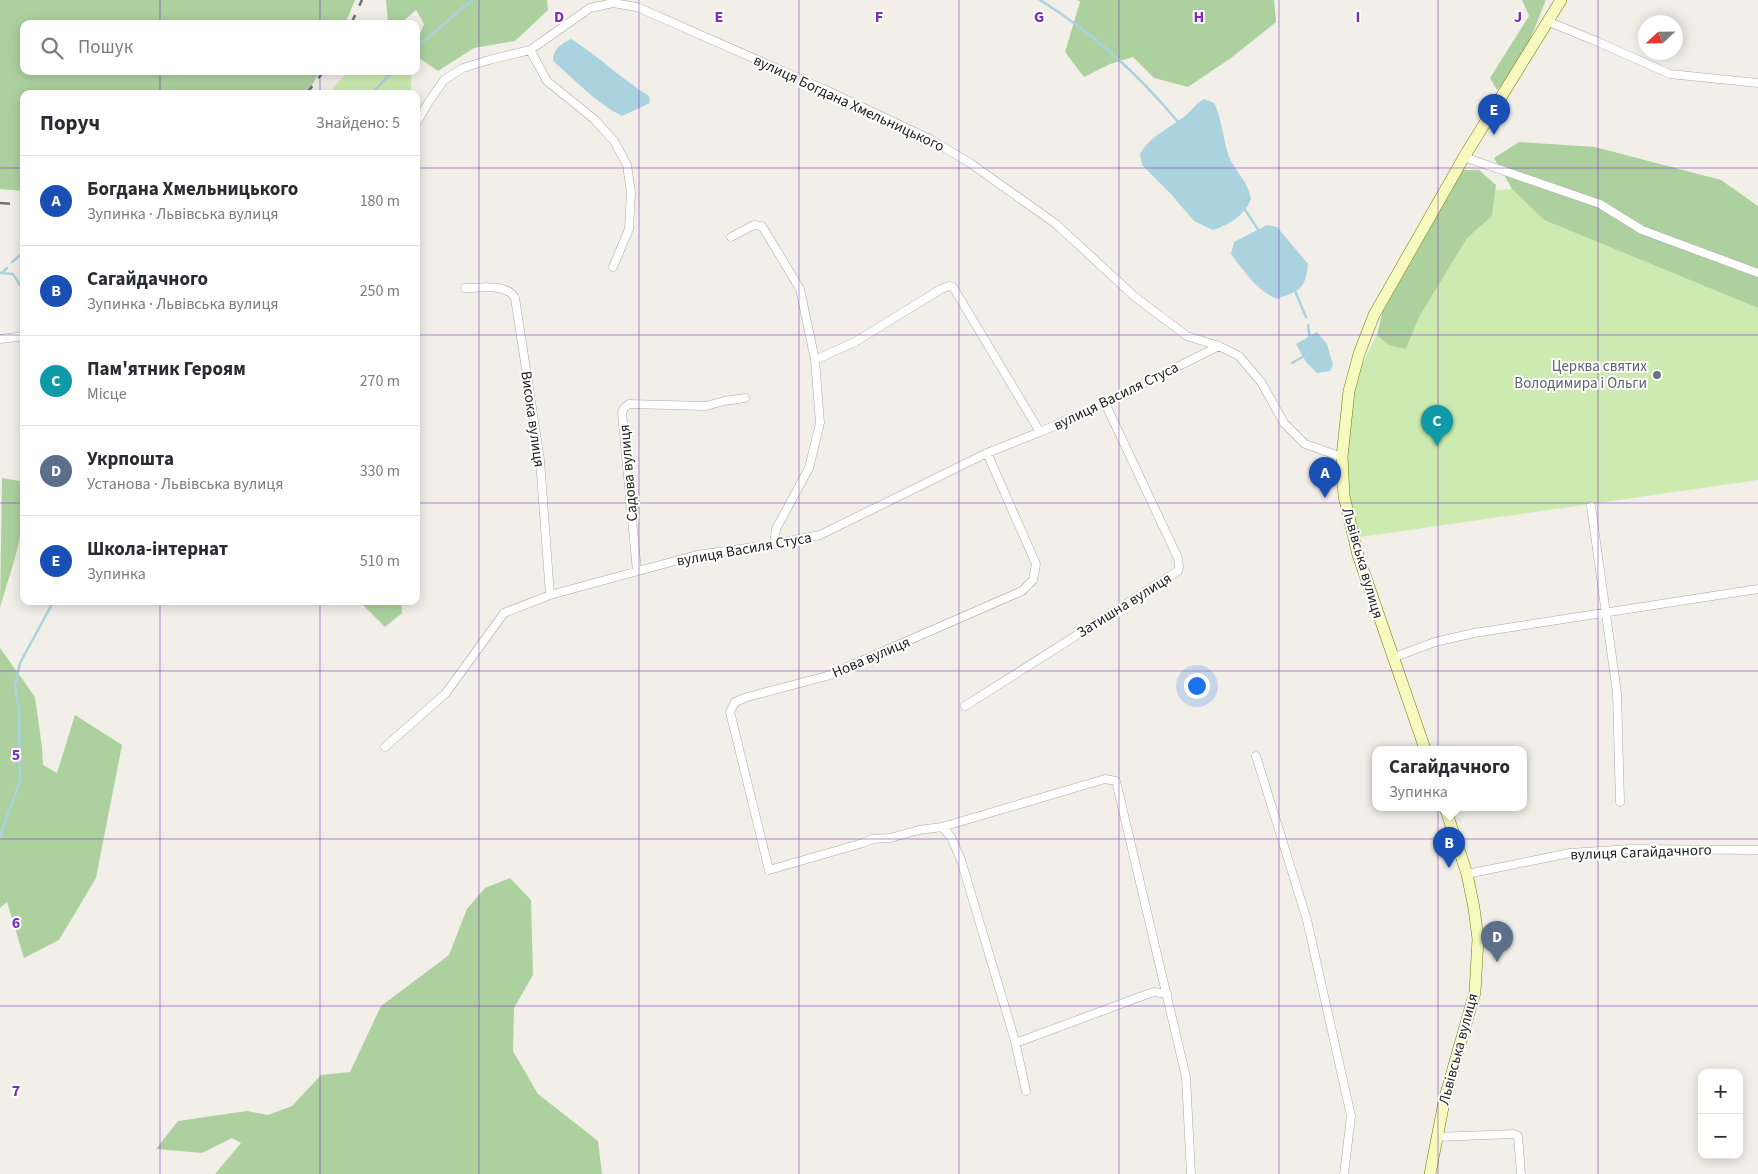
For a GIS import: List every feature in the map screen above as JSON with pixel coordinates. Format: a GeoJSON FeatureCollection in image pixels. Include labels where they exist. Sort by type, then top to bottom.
{"type":"FeatureCollection","features":[{"type":"Feature","properties":{"kind":"main road","name":"Львівська вулиця"},"geometry":{"type":"LineString","coordinates":[[1424,746],[1358,555],[1344,496],[1342,457],[1346,406],[1350,383],[1358,354],[1374,315],[1464,157],[1561,0]]}},
{"type":"Feature","properties":{"kind":"main road","name":"Львівська вулиця"},"geometry":{"type":"LineString","coordinates":[[1430,1174],[1445,1097],[1474,992],[1478,939],[1467,874],[1446,811]]}},
{"type":"Feature","properties":{"kind":"street","name":"вулиця Богдана Хмельницького"},"geometry":{"type":"LineString","coordinates":[[420,117],[444,80],[464,68],[530,50],[590,8],[613,3],[637,7],[826,90],[930,139],[970,163],[1056,224],[1135,297],[1187,336],[1219,346],[1238,356],[1260,382],[1284,423],[1305,444],[1342,457]]}},
{"type":"Feature","properties":{"kind":"street"},"geometry":{"type":"LineString","coordinates":[[1547,21],[1670,74],[1758,83]]}},
{"type":"Feature","properties":{"kind":"street"},"geometry":{"type":"LineString","coordinates":[[530,50],[547,81],[594,118],[614,141],[626,165],[631,192],[629,229],[613,267]]}},
{"type":"Feature","properties":{"kind":"street"},"geometry":{"type":"LineString","coordinates":[[1464,157],[1600,204],[1642,230],[1758,273]]}},
{"type":"Feature","properties":{"kind":"street"},"geometry":{"type":"LineString","coordinates":[[731,237],[754,225],[762,226],[800,289],[815,360],[820,423],[809,468],[776,529],[774,544]]}},
{"type":"Feature","properties":{"kind":"street"},"geometry":{"type":"LineString","coordinates":[[815,360],[855,342],[940,289],[949,286],[953,287],[1040,432]]}},
{"type":"Feature","properties":{"kind":"street","name":"Висока вулиця"},"geometry":{"type":"LineString","coordinates":[[465,288],[506,289],[512,292],[515,298],[540,460],[550,595]]}},
{"type":"Feature","properties":{"kind":"street"},"geometry":{"type":"LineString","coordinates":[[0,339],[20,336]]}},
{"type":"Feature","properties":{"kind":"street","name":"вулиця Василя Стуса"},"geometry":{"type":"LineString","coordinates":[[385,747],[446,693],[504,613],[550,595],[697,555],[774,544],[820,535],[988,453],[1105,404],[1219,346]]}},
{"type":"Feature","properties":{"kind":"street","name":"Садова вулиця"},"geometry":{"type":"LineString","coordinates":[[637,571],[622,413],[624,408],[630,404],[706,406],[745,398]]}},
{"type":"Feature","properties":{"kind":"street","name":"Затишна вулиця"},"geometry":{"type":"LineString","coordinates":[[965,706],[1178,571],[1178,558],[1105,404]]}},
{"type":"Feature","properties":{"kind":"street","name":"Нова вулиця"},"geometry":{"type":"LineString","coordinates":[[942,827],[919,830],[890,838],[872,839],[769,870],[730,712],[735,702],[747,697],[826,676],[1022,591],[1033,580],[1036,564],[988,453]]}},
{"type":"Feature","properties":{"kind":"street"},"geometry":{"type":"LineString","coordinates":[[1591,506],[1617,693],[1620,802]]}},
{"type":"Feature","properties":{"kind":"street"},"geometry":{"type":"LineString","coordinates":[[1392,658],[1435,642],[1474,633],[1758,589]]}},
{"type":"Feature","properties":{"kind":"street"},"geometry":{"type":"LineString","coordinates":[[1256,756],[1307,920],[1351,1116],[1344,1174]]}},
{"type":"Feature","properties":{"kind":"street"},"geometry":{"type":"LineString","coordinates":[[1026,1090],[1015,1041],[961,860],[951,837],[942,827],[1104,779],[1116,781],[1186,1077],[1191,1174]]}},
{"type":"Feature","properties":{"kind":"street","name":"вулиця Сагайдачного"},"geometry":{"type":"LineString","coordinates":[[1467,874],[1570,853],[1630,849],[1758,850]]}},
{"type":"Feature","properties":{"kind":"street"},"geometry":{"type":"LineString","coordinates":[[1015,1041],[1021,1041],[1154,992],[1167,994]]}},
{"type":"Feature","properties":{"kind":"street"},"geometry":{"type":"LineString","coordinates":[[1436,1137],[1514,1134],[1518,1136],[1522,1174]]}},
{"type":"Feature","properties":{"kind":"green space"},"geometry":{"type":"Polygon","coordinates":[[[0,0],[355,0],[347,20],[20,20],[20,75],[318,75],[308,90],[20,90],[20,191],[0,189],[0,0]]]}},
{"type":"Feature","properties":{"kind":"green space"},"geometry":{"type":"Polygon","coordinates":[[[386,0],[547,0],[548,10],[515,41],[474,48],[438,71],[420,59],[420,34],[424,24],[416,10],[405,20],[388,20],[386,0]]]}},
{"type":"Feature","properties":{"kind":"green space"},"geometry":{"type":"Polygon","coordinates":[[[1077,0],[1274,0],[1276,22],[1231,58],[1188,87],[1154,78],[1133,57],[1110,64],[1084,77],[1065,52],[1080,2],[1077,0]]]}},
{"type":"Feature","properties":{"kind":"green space"},"geometry":{"type":"Polygon","coordinates":[[[1522,0],[1546,0],[1520,60],[1506,81],[1497,90],[1490,78],[1529,16],[1522,0]]]}},
{"type":"Feature","properties":{"kind":"green space"},"geometry":{"type":"Polygon","coordinates":[[[345,75],[411,75],[411,90],[332,90],[345,75]]]}},
{"type":"Feature","properties":{"kind":"green space"},"geometry":{"type":"Polygon","coordinates":[[[1519,142],[1595,147],[1721,180],[1758,206],[1758,308],[1544,220],[1512,189],[1494,158],[1519,142]]]}},
{"type":"Feature","properties":{"kind":"green space"},"geometry":{"type":"Polygon","coordinates":[[[1463,170],[1479,170],[1496,185],[1492,216],[1467,238],[1419,317],[1406,349],[1389,345],[1377,335],[1382,313],[1463,170]]]}},
{"type":"Feature","properties":{"kind":"green space"},"geometry":{"type":"Polygon","coordinates":[[[1512,189],[1544,220],[1758,308],[1758,480],[1354,538],[1344,496],[1349,391],[1378,332],[1491,191],[1512,189]]]}},
{"type":"Feature","properties":{"kind":"green space"},"geometry":{"type":"Polygon","coordinates":[[[2,478],[20,481],[20,535],[0,608],[2,478]]]}},
{"type":"Feature","properties":{"kind":"green space"},"geometry":{"type":"Polygon","coordinates":[[[363,605],[401,605],[402,613],[385,627],[363,605]]]}},
{"type":"Feature","properties":{"kind":"green space"},"geometry":{"type":"Polygon","coordinates":[[[0,648],[35,697],[43,765],[57,773],[75,715],[122,745],[96,878],[59,940],[24,958],[7,902],[0,908],[0,648]]]}},
{"type":"Feature","properties":{"kind":"green space"},"geometry":{"type":"Polygon","coordinates":[[[510,878],[531,900],[533,975],[514,1008],[513,1051],[538,1094],[598,1141],[602,1174],[215,1174],[241,1143],[232,1138],[202,1153],[156,1149],[178,1121],[247,1111],[268,1115],[292,1106],[321,1075],[350,1072],[381,1006],[449,955],[467,909],[485,888],[510,878]]]}},
{"type":"Feature","properties":{"kind":"water"},"geometry":{"type":"Polygon","coordinates":[[[571,39],[649,96],[650,103],[622,116],[595,98],[553,61],[554,53],[558,47],[571,39]]]}},
{"type":"Feature","properties":{"kind":"water"},"geometry":{"type":"Polygon","coordinates":[[[1204,99],[1214,103],[1216,107],[1229,157],[1245,182],[1251,199],[1236,219],[1213,230],[1194,221],[1142,165],[1140,154],[1149,142],[1186,115],[1204,99]]]}},
{"type":"Feature","properties":{"kind":"water"},"geometry":{"type":"Polygon","coordinates":[[[1267,225],[1277,227],[1308,264],[1305,279],[1300,288],[1291,294],[1277,299],[1257,286],[1231,254],[1234,242],[1267,225]]]}},
{"type":"Feature","properties":{"kind":"water"},"geometry":{"type":"Polygon","coordinates":[[[1317,332],[1327,344],[1333,365],[1330,371],[1317,373],[1306,362],[1296,344],[1317,332]]]}},
{"type":"Feature","properties":{"kind":"waterway"},"geometry":{"type":"LineString","coordinates":[[420,45],[472,0]]}},
{"type":"Feature","properties":{"kind":"waterway"},"geometry":{"type":"LineString","coordinates":[[1040,0],[1078,26],[1131,71],[1178,122]]}},
{"type":"Feature","properties":{"kind":"waterway"},"geometry":{"type":"LineString","coordinates":[[375,90],[389,75]]}},
{"type":"Feature","properties":{"kind":"waterway"},"geometry":{"type":"LineString","coordinates":[[1244,208],[1259,231]]}},
{"type":"Feature","properties":{"kind":"waterway"},"geometry":{"type":"LineString","coordinates":[[12,262],[20,255]]}},
{"type":"Feature","properties":{"kind":"waterway"},"geometry":{"type":"LineString","coordinates":[[2,273],[7,268]]}},
{"type":"Feature","properties":{"kind":"waterway"},"geometry":{"type":"LineString","coordinates":[[0,273],[13,274],[20,285]]}},
{"type":"Feature","properties":{"kind":"waterway"},"geometry":{"type":"LineString","coordinates":[[1295,291],[1306,317]]}},
{"type":"Feature","properties":{"kind":"waterway"},"geometry":{"type":"LineString","coordinates":[[1308,325],[1310,340]]}},
{"type":"Feature","properties":{"kind":"waterway"},"geometry":{"type":"LineString","coordinates":[[1292,363],[1304,356]]}},
{"type":"Feature","properties":{"kind":"waterway"},"geometry":{"type":"LineString","coordinates":[[0,837],[20,781],[19,709],[15,687],[20,663],[51,605]]}},
{"type":"Feature","properties":{"kind":"railway"},"geometry":{"type":"LineString","coordinates":[[353,20],[362,0]]}},
{"type":"Feature","properties":{"kind":"railway"},"geometry":{"type":"LineString","coordinates":[[309,90],[321,75]]}},
{"type":"Feature","properties":{"kind":"railway"},"geometry":{"type":"LineString","coordinates":[[0,203],[20,205]]}},
{"type":"Feature","properties":{"kind":"place","name":"Школа-інтернат"},"geometry":{"type":"Point","coordinates":[1494,135]}},
{"type":"Feature","properties":{"kind":"place","name":"Церква святих Володимира і Ольги"},"geometry":{"type":"Point","coordinates":[1657,375]}},
{"type":"Feature","properties":{"kind":"place","name":"Пам'ятник Героям"},"geometry":{"type":"Point","coordinates":[1437,446]}},
{"type":"Feature","properties":{"kind":"place","name":"Богдана Хмельницького"},"geometry":{"type":"Point","coordinates":[1325,498]}},
{"type":"Feature","properties":{"kind":"place","name":"Сагайдачного"},"geometry":{"type":"Point","coordinates":[1449,868]}},
{"type":"Feature","properties":{"kind":"place","name":"Укрпошта"},"geometry":{"type":"Point","coordinates":[1497,962]}}]}
